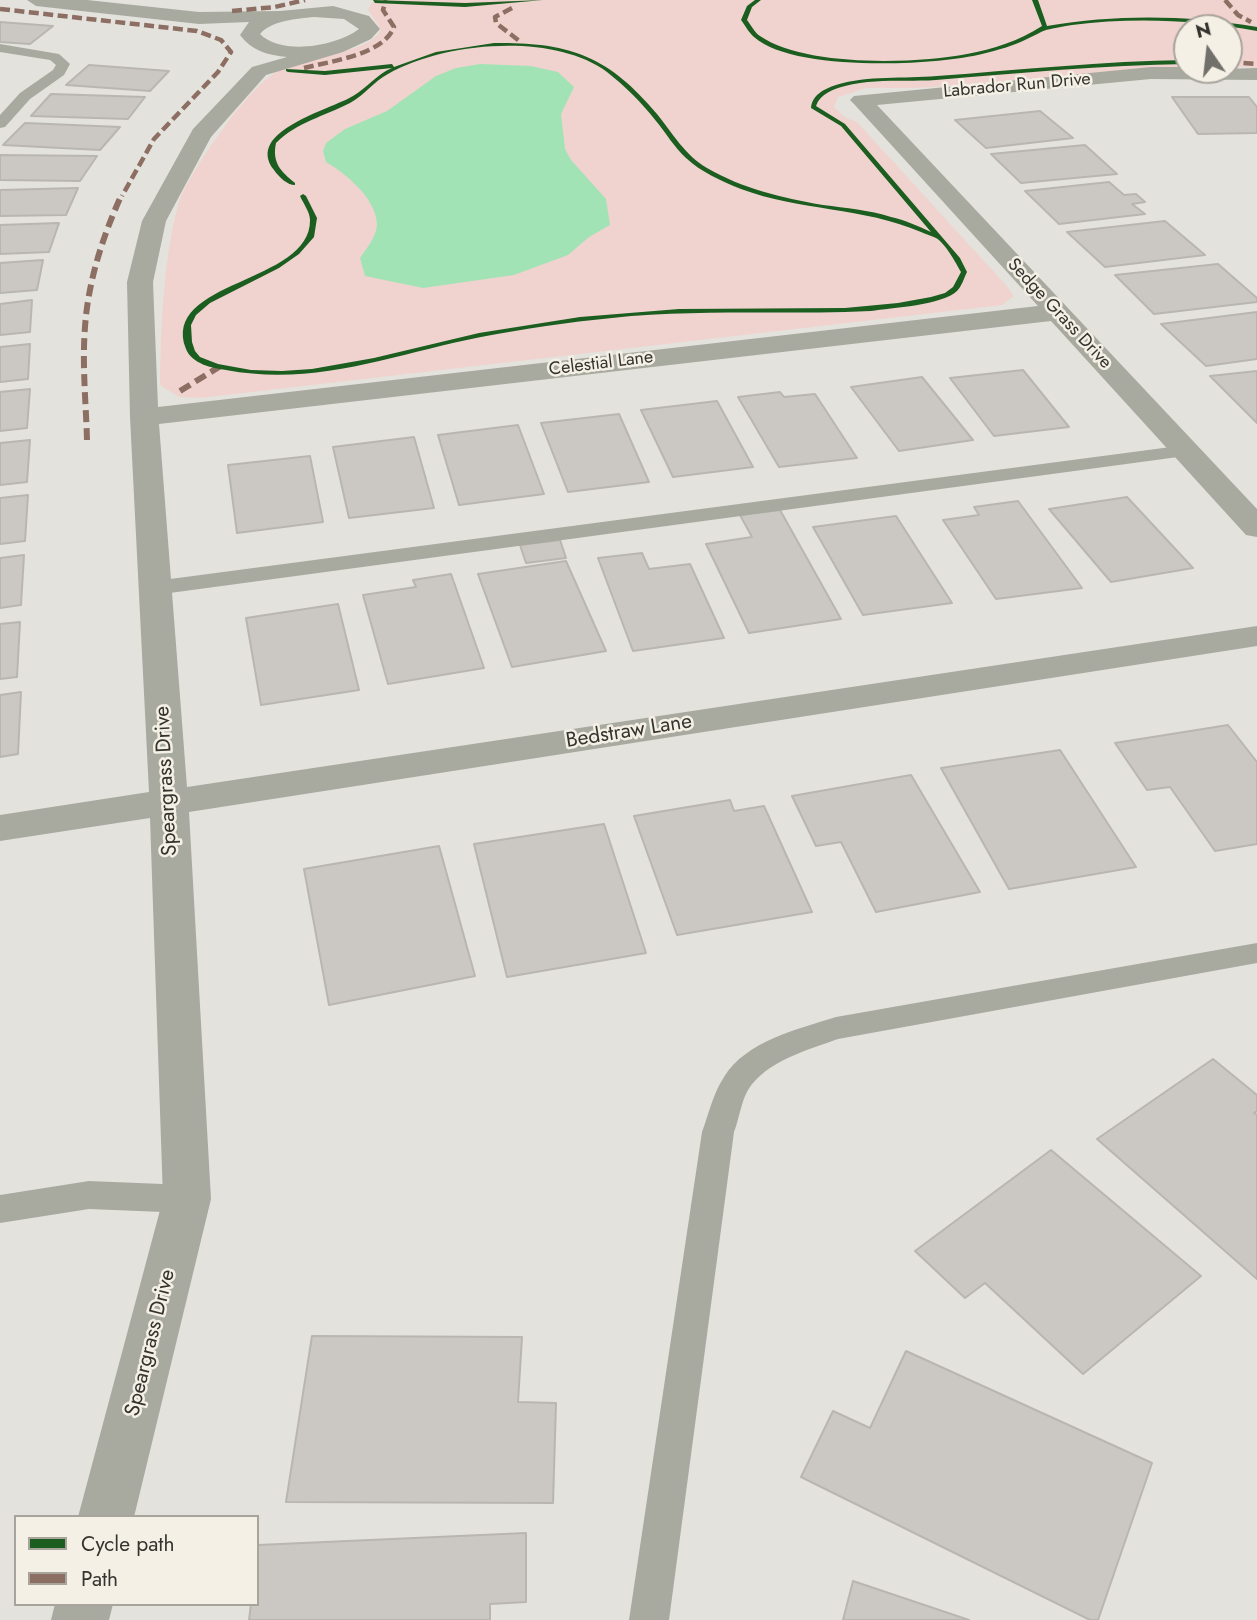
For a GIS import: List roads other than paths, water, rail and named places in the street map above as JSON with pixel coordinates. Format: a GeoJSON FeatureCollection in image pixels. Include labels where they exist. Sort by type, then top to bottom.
{"type":"FeatureCollection","features":[{"type":"Feature","properties":{"kind":"street"},"geometry":{"type":"LineString","coordinates":[[36,0],[199,18],[334,12],[366,22]]}},
{"type":"Feature","properties":{"kind":"street"},"geometry":{"type":"LineString","coordinates":[[284,15],[341,0]]}},
{"type":"Feature","properties":{"kind":"street"},"geometry":{"type":"LineString","coordinates":[[255,50],[265,46],[290,51],[336,48],[366,36],[370,29],[361,16],[359,0]]}},
{"type":"Feature","properties":{"kind":"street","name":"Speargrass Drive"},"geometry":{"type":"LineString","coordinates":[[107,1515],[187,1199],[169,802],[144,416],[140,282],[154,221],[201,134],[255,50],[253,28],[284,15]]}},
{"type":"Feature","properties":{"kind":"street"},"geometry":{"type":"LineString","coordinates":[[199,18],[255,50],[336,48]]}},
{"type":"Feature","properties":{"kind":"street","name":"Labrador Run Drive"},"geometry":{"type":"LineString","coordinates":[[861,100],[1151,73],[1257,74]]}},
{"type":"Feature","properties":{"kind":"street","name":"Sedge Grass Drive"},"geometry":{"type":"LineString","coordinates":[[861,100],[1257,528]]}},
{"type":"Feature","properties":{"kind":"street","name":"Celestial Lane"},"geometry":{"type":"LineString","coordinates":[[144,416],[1057,312]]}},
{"type":"Feature","properties":{"kind":"street","name":"Bedstraw Lane"},"geometry":{"type":"LineString","coordinates":[[0,828],[1257,636]]}},
{"type":"Feature","properties":{"kind":"lane"},"geometry":{"type":"LineString","coordinates":[[0,48],[54,57],[64,64],[59,72],[25,96],[0,124]]}},
{"type":"Feature","properties":{"kind":"lane"},"geometry":{"type":"LineString","coordinates":[[155,588],[1186,451]]}},
{"type":"Feature","properties":{"kind":"lane"},"geometry":{"type":"LineString","coordinates":[[649,1620],[718,1132],[736,1083],[766,1055],[788,1044],[835,1028],[1257,953]]}},
{"type":"Feature","properties":{"kind":"lane"},"geometry":{"type":"LineString","coordinates":[[0,1209],[89,1195],[187,1199]]}}]}
